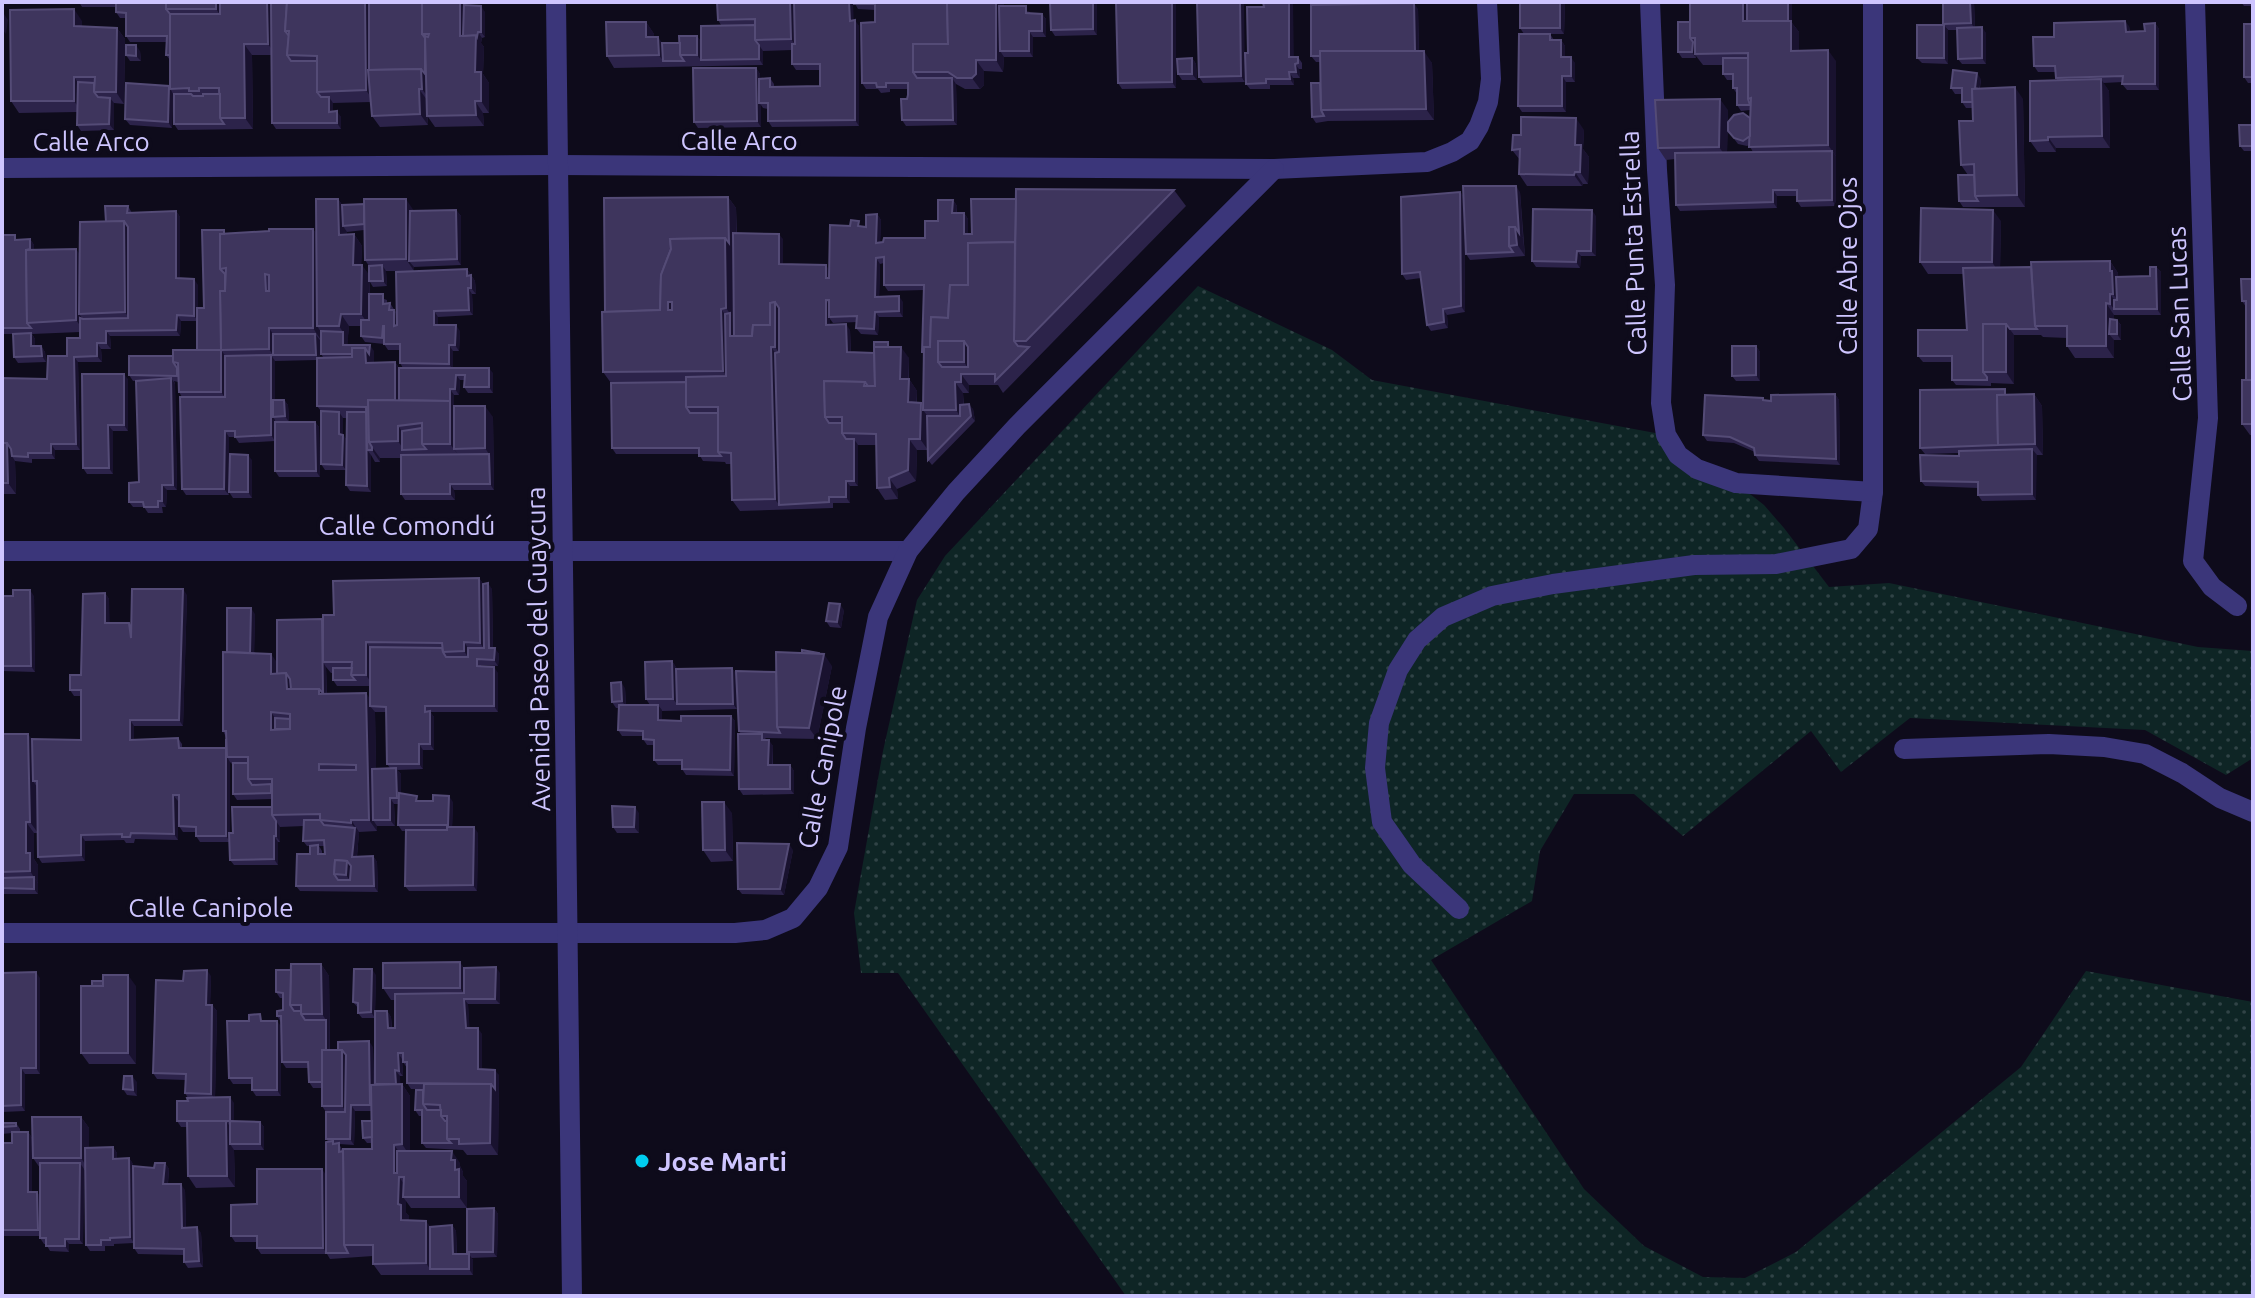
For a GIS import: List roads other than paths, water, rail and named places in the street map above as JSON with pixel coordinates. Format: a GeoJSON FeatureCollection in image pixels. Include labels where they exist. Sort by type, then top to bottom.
{"type":"FeatureCollection","features":[{"type":"Feature","properties":{"kind":"street","name":"Avenida Paseo del Guaycura"},"geometry":{"type":"LineString","coordinates":[[556,2],[572,1296]]}},
{"type":"Feature","properties":{"kind":"street","name":"Calle Arco"},"geometry":{"type":"LineString","coordinates":[[2,168],[558,165],[1274,169],[1427,162],[1470,141],[1479,126],[1489,90],[1487,2]]}},
{"type":"Feature","properties":{"kind":"street","name":"Calle Punta Estrella"},"geometry":{"type":"LineString","coordinates":[[1650,2],[1665,285],[1661,403],[1666,435],[1678,455],[1697,469],[1736,483],[1873,492]]}},
{"type":"Feature","properties":{"kind":"street","name":"Calle Abre Ojos"},"geometry":{"type":"LineString","coordinates":[[1459,909],[1412,865],[1382,822],[1375,768],[1379,723],[1398,670],[1417,640],[1443,617],[1492,596],[1553,584],[1694,565],[1776,564],[1818,557],[1851,549],[1868,529],[1873,492],[1873,2]]}},
{"type":"Feature","properties":{"kind":"street","name":"Calle San Lucas"},"geometry":{"type":"LineString","coordinates":[[2195,2],[2208,418],[2193,561],[2212,587],[2237,606]]}},
{"type":"Feature","properties":{"kind":"street","name":"Calle Canipole"},"geometry":{"type":"LineString","coordinates":[[2,933],[735,933],[765,930],[793,918],[818,888],[838,847],[856,728],[878,617],[908,551],[956,492],[1017,426],[1274,169]]}},
{"type":"Feature","properties":{"kind":"street","name":"Calle Comondú"},"geometry":{"type":"LineString","coordinates":[[2,551],[908,551]]}},
{"type":"Feature","properties":{"kind":"street"},"geometry":{"type":"LineString","coordinates":[[1904,749],[2049,744],[2118,749],[2145,754],[2220,798],[2253,812]]}},
{"type":"Feature","properties":{"kind":"place","name":"Jose Marti"},"geometry":{"type":"Point","coordinates":[642,1161]}}]}
